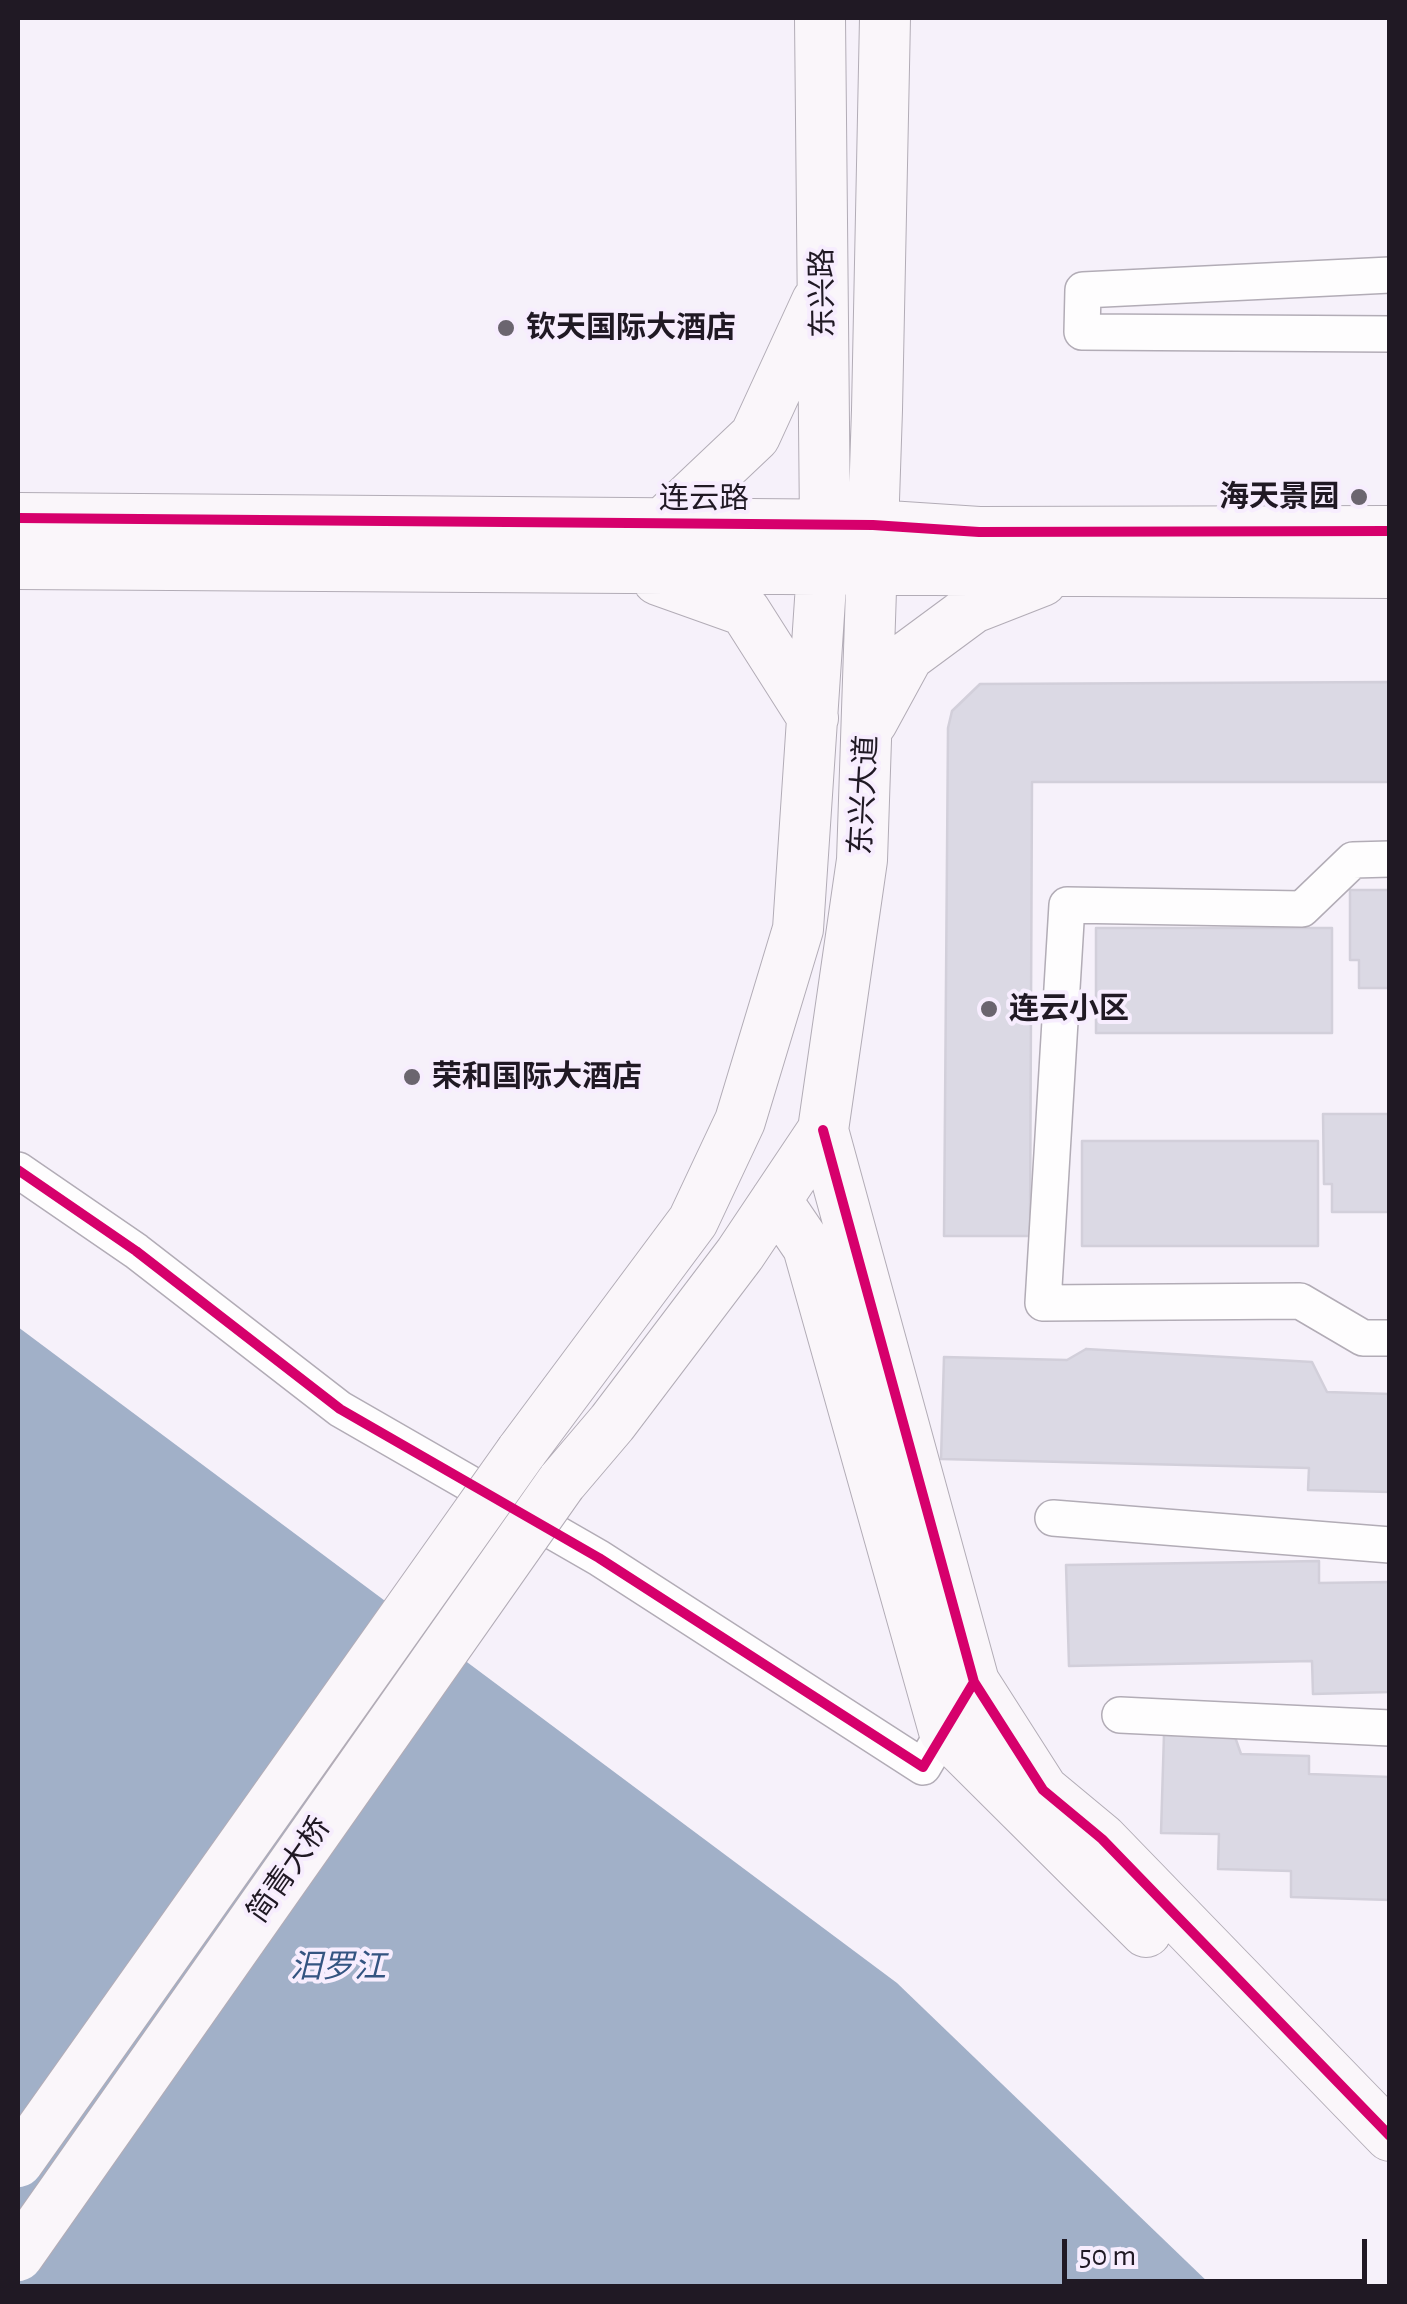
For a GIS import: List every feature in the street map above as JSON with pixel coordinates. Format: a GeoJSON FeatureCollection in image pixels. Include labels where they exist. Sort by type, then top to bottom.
{"type":"FeatureCollection","features":[{"type":"Feature","properties":{"kind":"street","name":"东兴路"},"geometry":{"type":"LineString","coordinates":[[820,18],[823,288],[849,547]]}},
{"type":"Feature","properties":{"kind":"street","name":"东兴大道"},"geometry":{"type":"LineString","coordinates":[[18,2162],[521,1452],[692,1221],[740,1121],[798,929],[813,718],[878,410],[886,18]]}},
{"type":"Feature","properties":{"kind":"street"},"geometry":{"type":"LineString","coordinates":[[1390,275],[1083,290],[1082,332],[1390,334]]}},
{"type":"Feature","properties":{"kind":"street"},"geometry":{"type":"LineString","coordinates":[[662,524],[754,436],[823,288]]}},
{"type":"Feature","properties":{"kind":"street"},"geometry":{"type":"LineString","coordinates":[[878,410],[906,484],[979,532]]}},
{"type":"Feature","properties":{"kind":"street","name":"连云路"},"geometry":{"type":"LineString","coordinates":[[18,518],[662,524],[1066,572],[1390,573]]}},
{"type":"Feature","properties":{"kind":"street","name":"连云路"},"geometry":{"type":"LineString","coordinates":[[849,547],[979,532],[1390,531]]}},
{"type":"Feature","properties":{"kind":"street"},"geometry":{"type":"LineString","coordinates":[[18,564],[625,568],[849,547]]}},
{"type":"Feature","properties":{"kind":"street","name":"东兴大道"},"geometry":{"type":"LineString","coordinates":[[561,1484],[740,1254],[823,1130],[862,860],[867,730],[849,547]]}},
{"type":"Feature","properties":{"kind":"street"},"geometry":{"type":"LineString","coordinates":[[625,568],[745,611],[813,718]]}},
{"type":"Feature","properties":{"kind":"street"},"geometry":{"type":"LineString","coordinates":[[867,730],[908,656],[973,608],[1066,572]]}},
{"type":"Feature","properties":{"kind":"street"},"geometry":{"type":"LineString","coordinates":[[1390,859],[1352,860],[1302,910],[1067,905],[1043,1303],[1300,1300],[1363,1338],[1390,1338]]}},
{"type":"Feature","properties":{"kind":"street"},"geometry":{"type":"LineString","coordinates":[[823,1130],[974,1682],[1043,1790],[1102,1838],[1390,2136]]}},
{"type":"Feature","properties":{"kind":"street"},"geometry":{"type":"LineString","coordinates":[[18,1170],[136,1251],[340,1409],[599,1558],[923,1767],[974,1682]]}},
{"type":"Feature","properties":{"kind":"street"},"geometry":{"type":"LineString","coordinates":[[776,1200],[808,1248],[944,1731],[1390,2173]]}},
{"type":"Feature","properties":{"kind":"street","name":"简青大桥"},"geometry":{"type":"LineString","coordinates":[[18,2256],[561,1484]]}},
{"type":"Feature","properties":{"kind":"street"},"geometry":{"type":"LineString","coordinates":[[1053,1518],[1390,1545]]}},
{"type":"Feature","properties":{"kind":"street"},"geometry":{"type":"LineString","coordinates":[[1120,1716],[1390,1728]]}},
{"type":"Feature","properties":{"kind":"water","name":"汨罗江"},"geometry":{"type":"Polygon","coordinates":[[[18,1327],[897,1983],[1212,2286],[18,2286],[18,1327]]]}},
{"type":"Feature","properties":{"kind":"building","name":"连云小区"},"geometry":{"type":"Polygon","coordinates":[[[1390,682],[1390,782],[1032,782],[1030,1236],[944,1236],[948,728],[952,711],[980,684],[1390,682]]]}},
{"type":"Feature","properties":{"kind":"building"},"geometry":{"type":"Polygon","coordinates":[[[1350,890],[1390,890],[1390,988],[1359,988],[1359,960],[1350,960],[1350,890]]]}},
{"type":"Feature","properties":{"kind":"building"},"geometry":{"type":"Polygon","coordinates":[[[1096,928],[1332,928],[1332,1033],[1096,1033],[1096,928]]]}},
{"type":"Feature","properties":{"kind":"building"},"geometry":{"type":"Polygon","coordinates":[[[1323,1114],[1390,1114],[1390,1212],[1332,1212],[1332,1184],[1324,1184],[1323,1114]]]}},
{"type":"Feature","properties":{"kind":"building"},"geometry":{"type":"Polygon","coordinates":[[[1082,1141],[1318,1141],[1318,1246],[1082,1246],[1082,1141]]]}},
{"type":"Feature","properties":{"kind":"building"},"geometry":{"type":"Polygon","coordinates":[[[1086,1349],[1312,1362],[1327,1392],[1390,1394],[1390,1492],[1308,1490],[1309,1468],[941,1459],[944,1357],[1067,1360],[1086,1349]]]}},
{"type":"Feature","properties":{"kind":"building"},"geometry":{"type":"Polygon","coordinates":[[[1319,1561],[1319,1583],[1390,1582],[1390,1692],[1313,1694],[1312,1661],[1069,1666],[1066,1565],[1319,1561]]]}},
{"type":"Feature","properties":{"kind":"building"},"geometry":{"type":"Polygon","coordinates":[[[1164,1734],[1235,1737],[1241,1754],[1309,1756],[1309,1774],[1390,1777],[1390,1900],[1291,1897],[1291,1871],[1218,1869],[1219,1834],[1161,1833],[1164,1734]]]}},
{"type":"Feature","properties":{"kind":"cycle path"},"geometry":{"type":"LineString","coordinates":[[18,518],[873,525],[979,532],[1390,531]]}},
{"type":"Feature","properties":{"kind":"cycle path"},"geometry":{"type":"LineString","coordinates":[[823,1130],[974,1682],[1043,1790],[1102,1839],[1390,2136]]}},
{"type":"Feature","properties":{"kind":"cycle path"},"geometry":{"type":"LineString","coordinates":[[18,1170],[136,1251],[340,1409],[599,1558],[923,1767],[974,1682]]}},
{"type":"Feature","properties":{"kind":"place","name":"钦天国际大酒店"},"geometry":{"type":"Point","coordinates":[506,328]}},
{"type":"Feature","properties":{"kind":"place","name":"海天景园"},"geometry":{"type":"Point","coordinates":[1359,497]}},
{"type":"Feature","properties":{"kind":"place","name":"连云小区"},"geometry":{"type":"Point","coordinates":[989,1009]}},
{"type":"Feature","properties":{"kind":"place","name":"荣和国际大酒店"},"geometry":{"type":"Point","coordinates":[412,1077]}}]}
